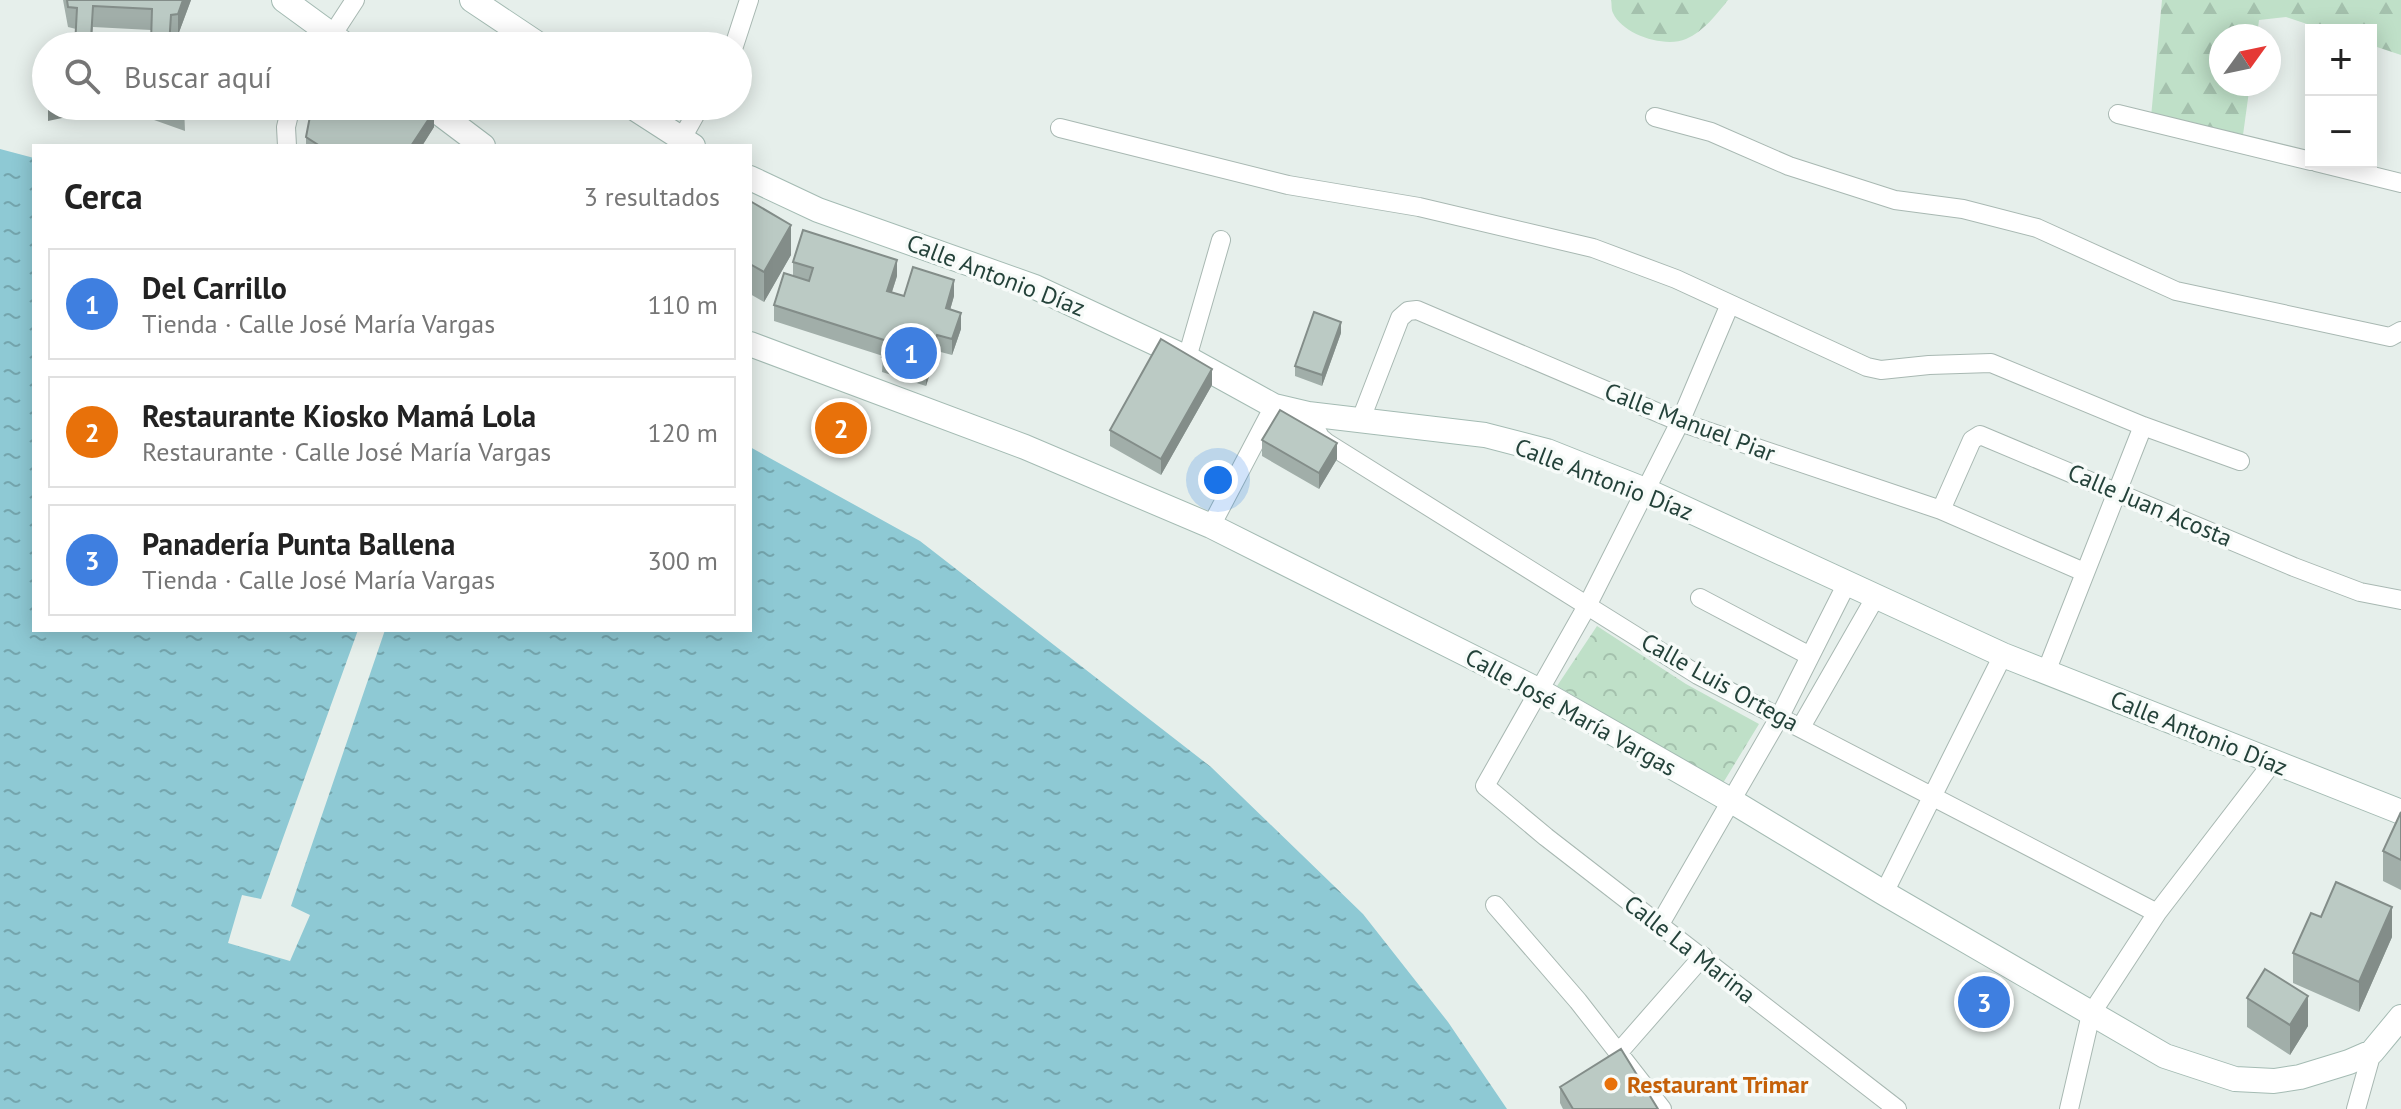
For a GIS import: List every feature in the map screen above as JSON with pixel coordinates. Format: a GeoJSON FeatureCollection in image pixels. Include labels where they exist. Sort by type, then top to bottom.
{"type":"FeatureCollection","features":[{"type":"Feature","properties":{"kind":"street"},"geometry":{"type":"LineString","coordinates":[[284,0],[322,32]]}},
{"type":"Feature","properties":{"kind":"street"},"geometry":{"type":"LineString","coordinates":[[340,32],[355,0]]}},
{"type":"Feature","properties":{"kind":"street"},"geometry":{"type":"LineString","coordinates":[[472,0],[520,32]]}},
{"type":"Feature","properties":{"kind":"street"},"geometry":{"type":"LineString","coordinates":[[739,32],[749,0]]}},
{"type":"Feature","properties":{"kind":"street"},"geometry":{"type":"LineString","coordinates":[[2118,114],[2305,159]]}},
{"type":"Feature","properties":{"kind":"street"},"geometry":{"type":"LineString","coordinates":[[1655,117],[1711,132],[1789,166],[1895,200],[1963,209],[2037,228],[2176,291],[2390,337],[2401,331]]}},
{"type":"Feature","properties":{"kind":"street"},"geometry":{"type":"LineString","coordinates":[[287,144],[288,120]]}},
{"type":"Feature","properties":{"kind":"street"},"geometry":{"type":"LineString","coordinates":[[449,120],[480,144]]}},
{"type":"Feature","properties":{"kind":"street"},"geometry":{"type":"LineString","coordinates":[[652,120],[687,143],[695,120]]}},
{"type":"Feature","properties":{"kind":"street"},"geometry":{"type":"LineString","coordinates":[[1060,128],[1288,185],[1419,207],[1593,248],[1676,279],[1867,367],[1881,370],[1991,363],[2143,426],[2240,461]]}},
{"type":"Feature","properties":{"kind":"street"},"geometry":{"type":"LineString","coordinates":[[2342,168],[2401,183]]}},
{"type":"Feature","properties":{"kind":"street","name":"Calle Antonio Díaz"},"geometry":{"type":"LineString","coordinates":[[752,179],[818,210],[1035,287],[1187,358],[1274,406],[1308,414],[1485,435],[1547,451],[1645,490],[2003,655],[2401,812]]}},
{"type":"Feature","properties":{"kind":"street"},"geometry":{"type":"LineString","coordinates":[[1187,358],[1221,240]]}},
{"type":"Feature","properties":{"kind":"street"},"geometry":{"type":"LineString","coordinates":[[1538,690],[1587,606],[1680,422],[1730,304]]}},
{"type":"Feature","properties":{"kind":"street","name":"Calle Manuel Piar"},"geometry":{"type":"LineString","coordinates":[[1361,419],[1400,318],[1408,311],[1417,310],[1680,422],[1941,510],[2084,572]]}},
{"type":"Feature","properties":{"kind":"street","name":"Calle José María Vargas"},"geometry":{"type":"LineString","coordinates":[[752,345],[1025,447],[1211,526],[1538,690],[2165,1056],[2235,1079],[2274,1081],[2300,1077],[2372,1052]]}},
{"type":"Feature","properties":{"kind":"street"},"geometry":{"type":"LineString","coordinates":[[1211,526],[1274,406]]}},
{"type":"Feature","properties":{"kind":"street","name":"Calle Luis Ortega"},"geometry":{"type":"LineString","coordinates":[[1308,414],[1320,437],[1327,443],[1698,675],[2157,913]]}},
{"type":"Feature","properties":{"kind":"street"},"geometry":{"type":"LineString","coordinates":[[2046,672],[2143,426]]}},
{"type":"Feature","properties":{"kind":"street","name":"Calle Juan Acosta"},"geometry":{"type":"LineString","coordinates":[[1941,510],[1972,440],[1980,435],[2347,587],[2401,600]]}},
{"type":"Feature","properties":{"kind":"street"},"geometry":{"type":"LineString","coordinates":[[1660,924],[1780,716],[1846,585]]}},
{"type":"Feature","properties":{"kind":"street"},"geometry":{"type":"LineString","coordinates":[[1700,598],[1810,656]]}},
{"type":"Feature","properties":{"kind":"street"},"geometry":{"type":"LineString","coordinates":[[1801,727],[1875,598]]}},
{"type":"Feature","properties":{"kind":"street"},"geometry":{"type":"LineString","coordinates":[[1884,893],[2003,655]]}},
{"type":"Feature","properties":{"kind":"street","name":"Calle La Marina"},"geometry":{"type":"LineString","coordinates":[[1538,690],[1485,786],[1546,837],[1897,1109]]}},
{"type":"Feature","properties":{"kind":"street"},"geometry":{"type":"LineString","coordinates":[[2069,1109],[2091,1014],[2157,913],[2273,762]]}},
{"type":"Feature","properties":{"kind":"street"},"geometry":{"type":"LineString","coordinates":[[1495,905],[1619,1052],[1662,1109]]}},
{"type":"Feature","properties":{"kind":"street"},"geometry":{"type":"LineString","coordinates":[[1619,1052],[1703,956]]}},
{"type":"Feature","properties":{"kind":"street"},"geometry":{"type":"LineString","coordinates":[[2356,1109],[2372,1052],[2401,1017]]}},
{"type":"Feature","properties":{"kind":"green space"},"geometry":{"type":"Polygon","coordinates":[[[1611,0],[1728,0],[1698,32],[1686,39],[1667,42],[1645,38],[1626,28],[1613,13],[1611,0]]]}},
{"type":"Feature","properties":{"kind":"green space"},"geometry":{"type":"Polygon","coordinates":[[[2162,0],[2401,0],[2401,55],[2377,47],[2377,24],[2307,24],[2286,17],[2259,20],[2258,24],[2209,24],[2209,96],[2248,96],[2243,135],[2151,117],[2162,0]]]}},
{"type":"Feature","properties":{"kind":"green space"},"geometry":{"type":"Polygon","coordinates":[[[1597,626],[1686,684],[1759,724],[1723,783],[1557,686],[1597,626]]]}},
{"type":"Feature","properties":{"kind":"water"},"geometry":{"type":"Polygon","coordinates":[[[0,149],[32,157],[32,632],[752,632],[752,448],[920,541],[1211,767],[1363,914],[1448,1022],[1507,1109],[0,1109],[0,149]]]}},
{"type":"Feature","properties":{"kind":"pier"},"geometry":{"type":"Polygon","coordinates":[[[357,632],[384,632],[291,906],[310,915],[290,961],[228,943],[242,895],[261,899],[357,632]]]}},
{"type":"Feature","properties":{"kind":"building"},"geometry":{"type":"Polygon","coordinates":[[[67,0],[183,0],[178,14],[171,15],[170,32],[151,32],[152,9],[93,6],[91,32],[76,32],[77,8],[68,7],[67,0]]]}},
{"type":"Feature","properties":{"kind":"building"},"geometry":{"type":"Polygon","coordinates":[[[309,120],[428,120],[412,144],[317,144],[306,137],[309,120]]]}},
{"type":"Feature","properties":{"kind":"building"},"geometry":{"type":"Polygon","coordinates":[[[752,202],[791,225],[764,272],[752,265],[752,202]]]}},
{"type":"Feature","properties":{"kind":"building"},"geometry":{"type":"Polygon","coordinates":[[[803,230],[897,260],[887,291],[904,296],[913,267],[954,280],[946,308],[961,313],[952,339],[937,335],[926,370],[882,357],[887,341],[774,305],[784,273],[809,281],[813,268],[793,262],[803,230]]]}},
{"type":"Feature","properties":{"kind":"building"},"geometry":{"type":"Polygon","coordinates":[[[1314,312],[1341,322],[1322,375],[1295,366],[1314,312]]]}},
{"type":"Feature","properties":{"kind":"building"},"geometry":{"type":"Polygon","coordinates":[[[1161,339],[1212,369],[1161,459],[1110,430],[1161,339]]]}},
{"type":"Feature","properties":{"kind":"building"},"geometry":{"type":"Polygon","coordinates":[[[1280,410],[1337,443],[1319,473],[1262,440],[1280,410]]]}},
{"type":"Feature","properties":{"kind":"building"},"geometry":{"type":"Polygon","coordinates":[[[2401,812],[2401,860],[2383,851],[2401,812]]]}},
{"type":"Feature","properties":{"kind":"building"},"geometry":{"type":"Polygon","coordinates":[[[2336,882],[2392,907],[2359,982],[2293,953],[2311,913],[2321,917],[2336,882]]]}},
{"type":"Feature","properties":{"kind":"building"},"geometry":{"type":"Polygon","coordinates":[[[2265,969],[2308,996],[2290,1025],[2247,998],[2265,969]]]}},
{"type":"Feature","properties":{"kind":"building"},"geometry":{"type":"Polygon","coordinates":[[[1621,1049],[1658,1109],[1573,1109],[1560,1087],[1621,1049]]]}},
{"type":"Feature","properties":{"kind":"place","name":"Del Carrillo"},"geometry":{"type":"Point","coordinates":[911,353]}},
{"type":"Feature","properties":{"kind":"place","name":"Restaurante Kiosko Mamá Lola"},"geometry":{"type":"Point","coordinates":[841,428]}},
{"type":"Feature","properties":{"kind":"place","name":"Panadería Punta Ballena"},"geometry":{"type":"Point","coordinates":[1984,1002]}},
{"type":"Feature","properties":{"kind":"place","name":"Restaurant Trimar"},"geometry":{"type":"Point","coordinates":[1611,1084]}}]}
